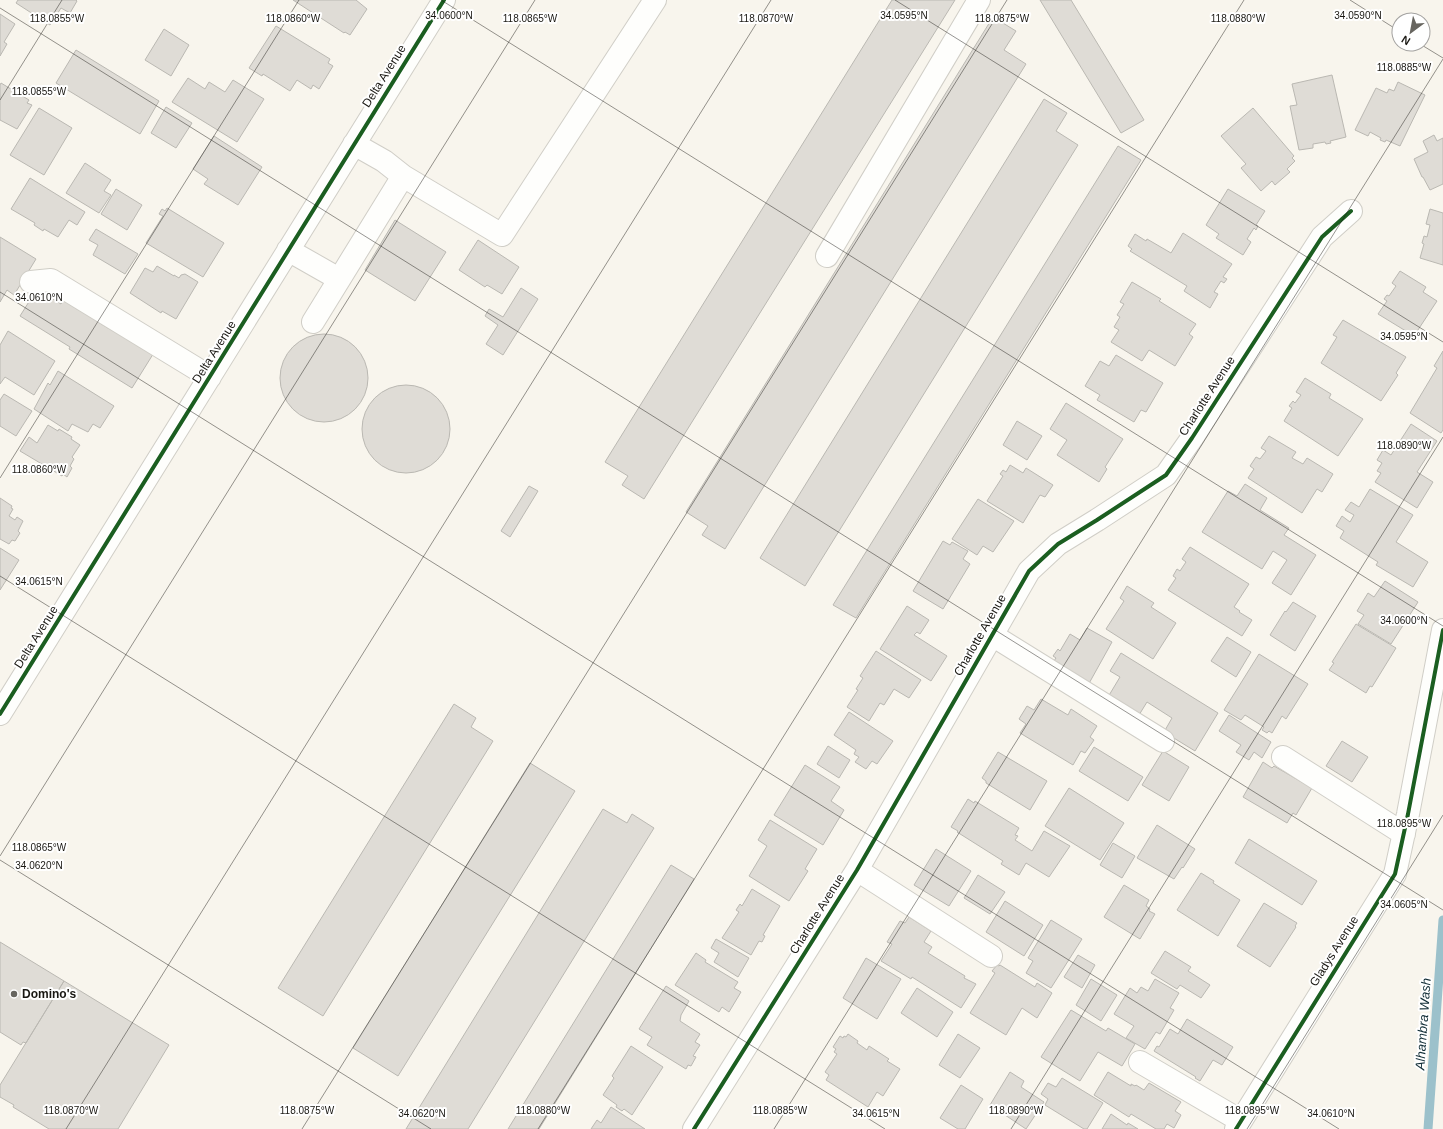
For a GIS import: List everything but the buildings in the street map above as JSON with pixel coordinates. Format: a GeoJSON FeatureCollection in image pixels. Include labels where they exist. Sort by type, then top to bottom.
{"type":"FeatureCollection","features":[{"type":"Feature","properties":{"kind":"street","name":"Delta Avenue"},"geometry":{"type":"LineString","coordinates":[[0,714],[444,0]]}},
{"type":"Feature","properties":{"kind":"street"},"geometry":{"type":"LineString","coordinates":[[354,144],[384,161],[403,176],[502,235],[655,0]]}},
{"type":"Feature","properties":{"kind":"street"},"geometry":{"type":"LineString","coordinates":[[827,256],[979,0]]}},
{"type":"Feature","properties":{"kind":"street"},"geometry":{"type":"LineString","coordinates":[[313,322],[403,176]]}},
{"type":"Feature","properties":{"kind":"street","name":"Charlotte Avenue"},"geometry":{"type":"LineString","coordinates":[[694,1129],[857,870],[1029,571],[1058,544],[1166,475],[1192,438],[1322,237],[1351,210]]}},
{"type":"Feature","properties":{"kind":"street"},"geometry":{"type":"LineString","coordinates":[[288,250],[339,279]]}},
{"type":"Feature","properties":{"kind":"street"},"geometry":{"type":"LineString","coordinates":[[31,282],[51,280],[210,377]]}},
{"type":"Feature","properties":{"kind":"street","name":"Gladys Avenue"},"geometry":{"type":"LineString","coordinates":[[1239,1125],[1395,874],[1443,630]]}},
{"type":"Feature","properties":{"kind":"street"},"geometry":{"type":"LineString","coordinates":[[992,635],[1163,741]]}},
{"type":"Feature","properties":{"kind":"street"},"geometry":{"type":"LineString","coordinates":[[1283,757],[1404,834]]}},
{"type":"Feature","properties":{"kind":"street"},"geometry":{"type":"LineString","coordinates":[[857,870],[991,956]]}},
{"type":"Feature","properties":{"kind":"street"},"geometry":{"type":"LineString","coordinates":[[1140,1062],[1239,1125]]}},
{"type":"Feature","properties":{"kind":"waterway","name":"Alhambra Wash"},"geometry":{"type":"LineString","coordinates":[[1428,1129],[1443,920]]}},
{"type":"Feature","properties":{"kind":"cycle path"},"geometry":{"type":"LineString","coordinates":[[0,714],[444,0]]}},
{"type":"Feature","properties":{"kind":"cycle path"},"geometry":{"type":"LineString","coordinates":[[694,1129],[857,870],[1029,571],[1058,544],[1166,475],[1192,438],[1322,237],[1351,211]]}},
{"type":"Feature","properties":{"kind":"cycle path"},"geometry":{"type":"LineString","coordinates":[[1236,1129],[1395,874],[1443,630]]}},
{"type":"Feature","properties":{"kind":"place","name":"Domino's"},"geometry":{"type":"Point","coordinates":[14,994]}}]}
